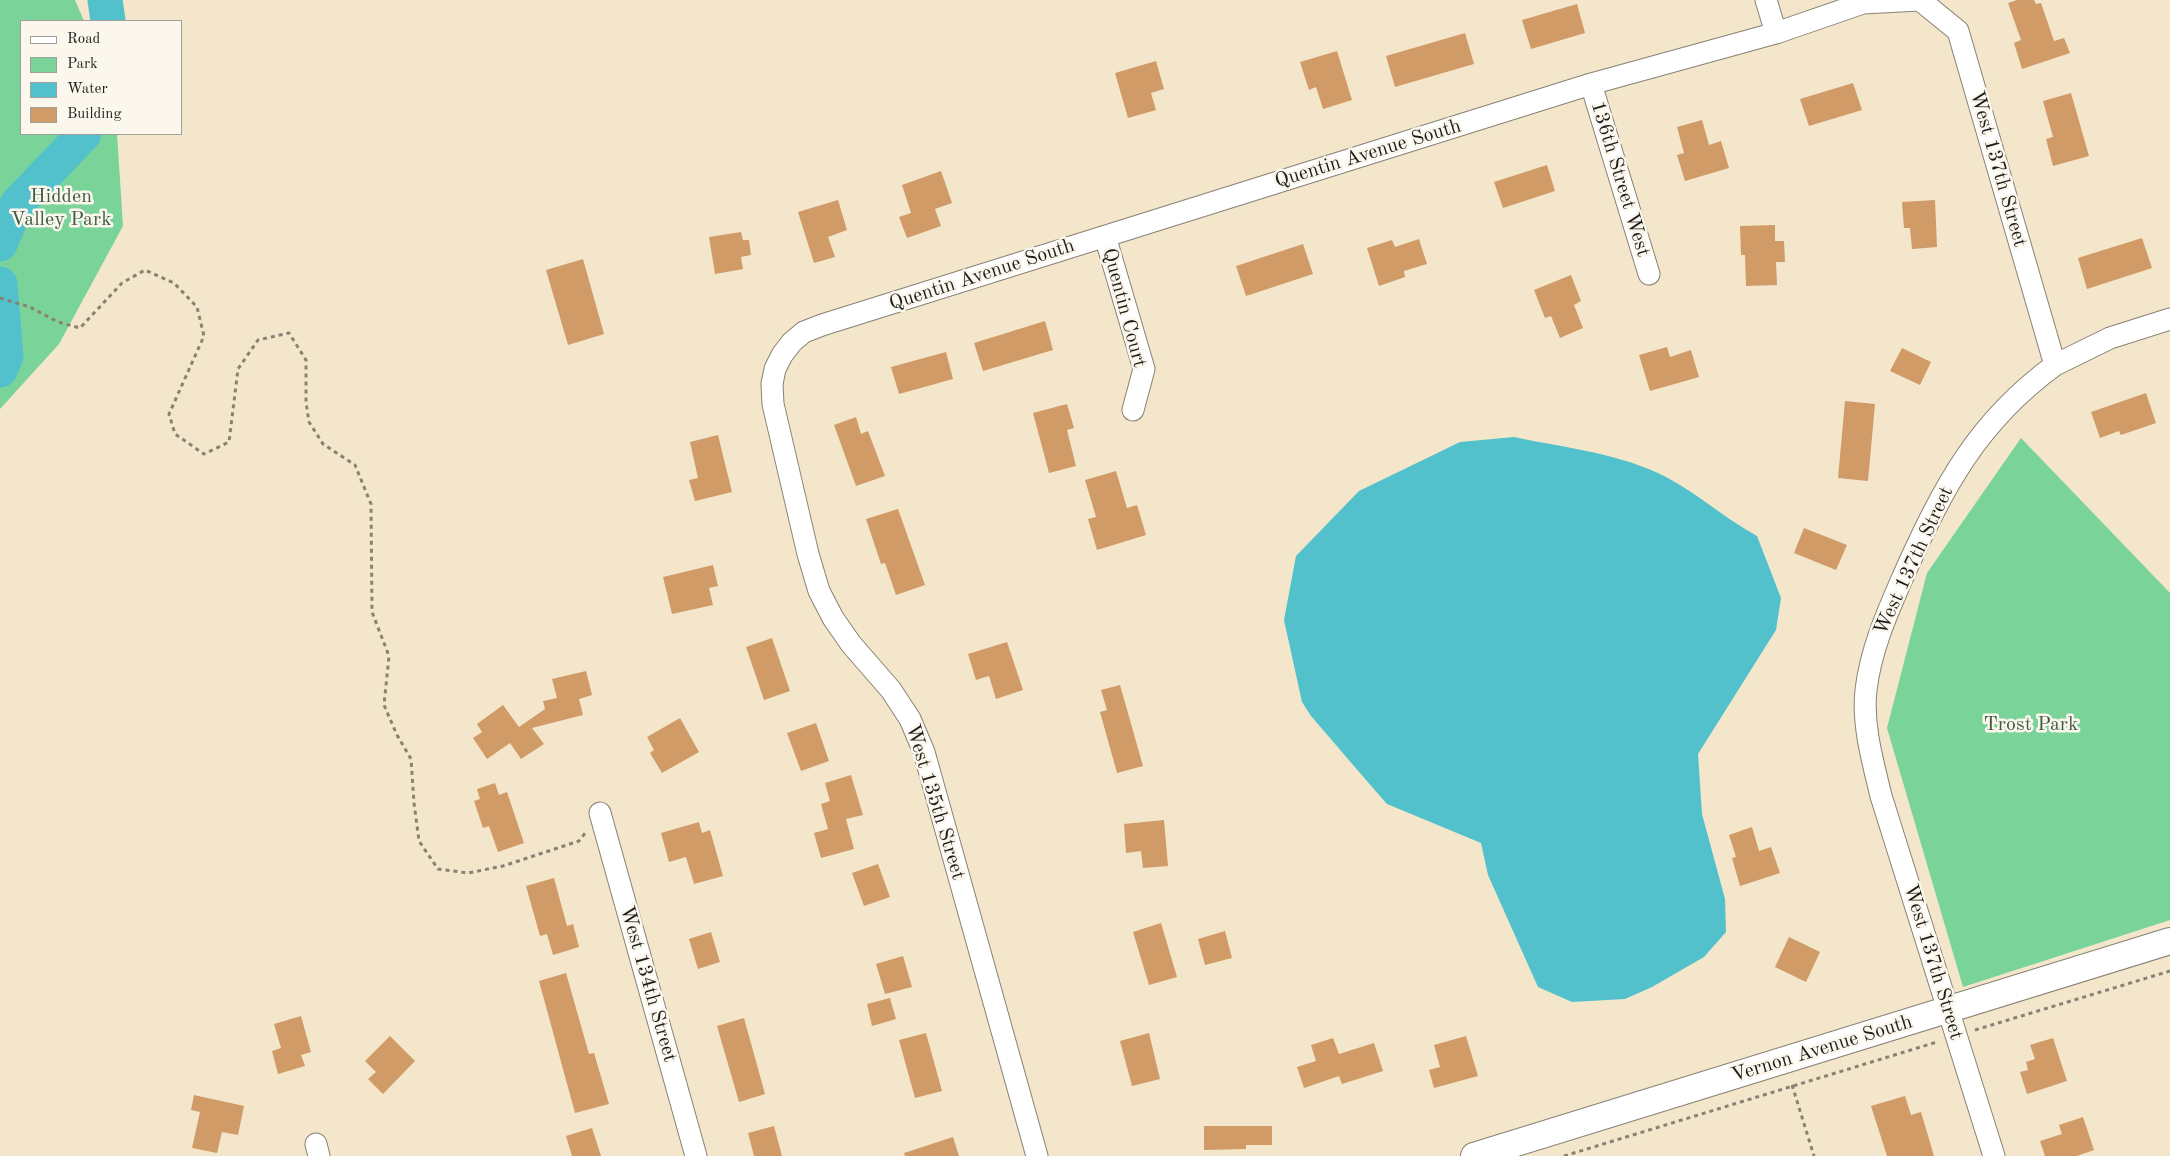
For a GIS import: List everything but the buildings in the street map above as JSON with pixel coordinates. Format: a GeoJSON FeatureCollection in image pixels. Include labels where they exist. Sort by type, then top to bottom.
{"type":"FeatureCollection","features":[{"type":"Feature","properties":{"kind":"street"},"geometry":{"type":"LineString","coordinates":[[1766,0],[1776,32]]}},
{"type":"Feature","properties":{"kind":"street","name":"Quentin Avenue South"},"geometry":{"type":"LineString","coordinates":[[782,355],[804,332],[822,325],[1591,84],[1776,32],[1863,3],[1920,0],[1958,31]]}},
{"type":"Feature","properties":{"kind":"street","name":"West 137th Street"},"geometry":{"type":"LineString","coordinates":[[1958,31],[2055,365],[2031,383],[1991,422],[1961,461],[1925,528],[1882,624],[1872,659],[1866,692],[1869,740],[1881,796],[1994,1156]]}},
{"type":"Feature","properties":{"kind":"street","name":"136th Street West"},"geometry":{"type":"LineString","coordinates":[[1591,84],[1649,274]]}},
{"type":"Feature","properties":{"kind":"street","name":"Quentin Court"},"geometry":{"type":"LineString","coordinates":[[1105,236],[1144,369],[1133,410]]}},
{"type":"Feature","properties":{"kind":"street"},"geometry":{"type":"LineString","coordinates":[[2055,365],[2110,338],[2170,319]]}},
{"type":"Feature","properties":{"kind":"street","name":"West 135th Street"},"geometry":{"type":"LineString","coordinates":[[782,355],[775,369],[773,404],[808,554],[819,591],[833,618],[851,644],[891,690],[910,719],[924,752],[1037,1156]]}},
{"type":"Feature","properties":{"kind":"street","name":"West 134th Street"},"geometry":{"type":"LineString","coordinates":[[600,812],[696,1156]]}},
{"type":"Feature","properties":{"kind":"street","name":"Vernon Avenue South"},"geometry":{"type":"LineString","coordinates":[[1474,1156],[2170,941]]}},
{"type":"Feature","properties":{"kind":"path"},"geometry":{"type":"LineString","coordinates":[[0,298],[30,307],[58,322],[80,328],[122,283],[145,270],[174,283],[197,307],[204,336],[169,414],[175,434],[204,454],[228,442],[238,369],[258,340],[289,333],[306,360],[306,402],[310,422],[323,444],[355,465],[371,504],[372,612],[390,656],[384,705],[396,735],[411,759],[419,841],[438,869],[468,873],[503,866],[580,841],[600,812]]}},
{"type":"Feature","properties":{"kind":"path"},"geometry":{"type":"LineString","coordinates":[[1564,1156],[2170,971]]}},
{"type":"Feature","properties":{"kind":"path"},"geometry":{"type":"LineString","coordinates":[[1784,1061],[1814,1156]]}},
{"type":"Feature","properties":{"kind":"green space","name":"Hidden Valley Park"},"geometry":{"type":"Polygon","coordinates":[[[0,0],[75,0],[84,20],[20,20],[20,135],[117,135],[123,226],[59,344],[0,409],[0,0]]]}},
{"type":"Feature","properties":{"kind":"green space","name":"Trost Park"},"geometry":{"type":"Polygon","coordinates":[[[2021,438],[2170,593],[2170,920],[1963,987],[1887,728],[1927,573],[2021,438]]]}},
{"type":"Feature","properties":{"kind":"water"},"geometry":{"type":"Polygon","coordinates":[[[1514,437],[1612,457],[1668,478],[1757,536],[1781,598],[1776,630],[1698,754],[1702,814],[1725,899],[1726,932],[1704,957],[1652,987],[1625,999],[1572,1002],[1538,987],[1488,875],[1481,843],[1387,804],[1311,716],[1302,702],[1284,620],[1296,556],[1359,491],[1460,442],[1514,437]]]}},
{"type":"Feature","properties":{"kind":"waterway"},"geometry":{"type":"LineString","coordinates":[[105,0],[108,20]]}},
{"type":"Feature","properties":{"kind":"waterway"},"geometry":{"type":"LineString","coordinates":[[0,244],[17,204],[83,135]]}},
{"type":"Feature","properties":{"kind":"waterway"},"geometry":{"type":"LineString","coordinates":[[0,284],[6,356],[0,370]]}}]}
